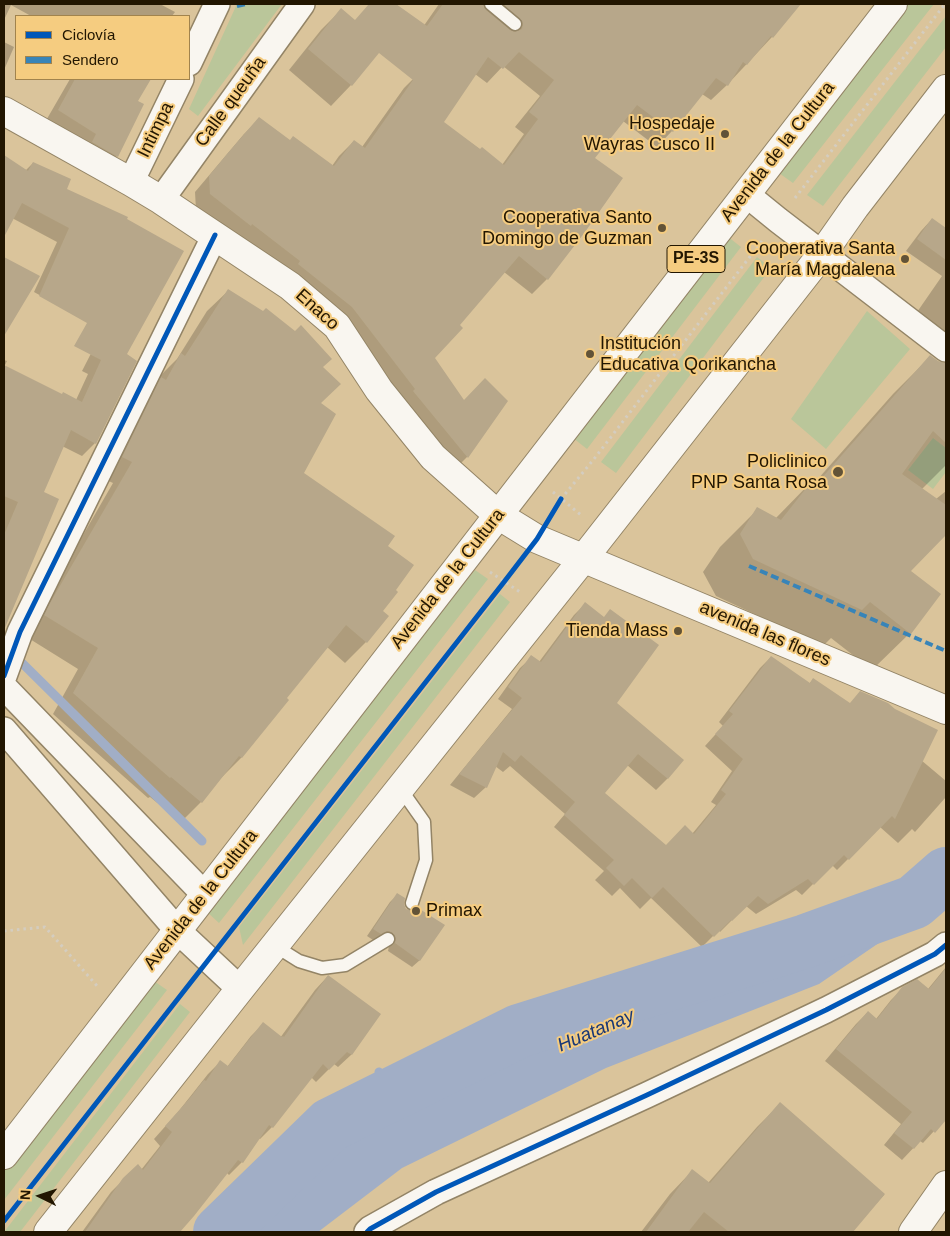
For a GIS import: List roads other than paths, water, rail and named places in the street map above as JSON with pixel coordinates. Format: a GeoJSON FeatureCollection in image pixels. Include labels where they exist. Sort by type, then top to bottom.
{"type":"FeatureCollection","features":[{"type":"Feature","properties":{"kind":"main road","name":"Avenida de la Cultura"},"geometry":{"type":"LineString","coordinates":[[4,1155],[893,4]]}},
{"type":"Feature","properties":{"kind":"main road"},"geometry":{"type":"LineString","coordinates":[[48,1232],[583,559],[822,254],[854,208],[946,89]]}},
{"type":"Feature","properties":{"kind":"main road","name":"Enaco"},"geometry":{"type":"LineString","coordinates":[[4,111],[161,200],[290,286],[337,326],[379,390],[433,457],[498,515],[536,539],[583,559]]}},
{"type":"Feature","properties":{"kind":"main road","name":"avenida las flores"},"geometry":{"type":"LineString","coordinates":[[583,559],[946,710]]}},
{"type":"Feature","properties":{"kind":"main road"},"geometry":{"type":"LineString","coordinates":[[913,1232],[946,1185]]}},
{"type":"Feature","properties":{"kind":"street"},"geometry":{"type":"LineString","coordinates":[[190,61],[217,4]]}},
{"type":"Feature","properties":{"kind":"street","name":"Calle queuña"},"geometry":{"type":"LineString","coordinates":[[161,200],[302,4]]}},
{"type":"Feature","properties":{"kind":"street","name":"Intimpa"},"geometry":{"type":"LineString","coordinates":[[131,182],[181,80]]}},
{"type":"Feature","properties":{"kind":"street"},"geometry":{"type":"LineString","coordinates":[[746,194],[946,349]]}},
{"type":"Feature","properties":{"kind":"street"},"geometry":{"type":"LineString","coordinates":[[4,676],[20,632],[214,235]]}},
{"type":"Feature","properties":{"kind":"street"},"geometry":{"type":"LineString","coordinates":[[4,687],[205,895]]}},
{"type":"Feature","properties":{"kind":"street"},"geometry":{"type":"LineString","coordinates":[[4,730],[178,930],[240,989]]}},
{"type":"Feature","properties":{"kind":"street"},"geometry":{"type":"LineString","coordinates":[[367,1232],[436,1192],[826,1010],[935,954],[946,945]]}},
{"type":"Feature","properties":{"kind":"lane"},"geometry":{"type":"LineString","coordinates":[[490,4],[515,24]]}},
{"type":"Feature","properties":{"kind":"lane"},"geometry":{"type":"LineString","coordinates":[[400,788],[424,822],[426,860],[412,903]]}},
{"type":"Feature","properties":{"kind":"lane"},"geometry":{"type":"LineString","coordinates":[[275,946],[299,961],[322,968],[344,965],[388,939]]}},
{"type":"Feature","properties":{"kind":"water","name":"Huatanay"},"geometry":{"type":"Polygon","coordinates":[[[946,874],[946,897],[819,984],[606,1068],[402,1168],[318,1232],[220,1232],[330,1125],[519,1031],[806,941],[914,902],[946,874]]]}},
{"type":"Feature","properties":{"kind":"waterway"},"geometry":{"type":"LineString","coordinates":[[13,657],[19,660],[202,841]]}},
{"type":"Feature","properties":{"kind":"waterway","name":"Huatanay"},"geometry":{"type":"LineString","coordinates":[[220,1232],[330,1125],[519,1031],[806,941],[914,902],[946,874]]}},
{"type":"Feature","properties":{"kind":"waterway"},"geometry":{"type":"LineString","coordinates":[[379,1072],[402,1101]]}},
{"type":"Feature","properties":{"kind":"place","name":"Hospedaje Wayras Cusco II"},"geometry":{"type":"Point","coordinates":[725,134]}},
{"type":"Feature","properties":{"kind":"place","name":"Cooperativa Santo Domingo de Guzman"},"geometry":{"type":"Point","coordinates":[662,228]}},
{"type":"Feature","properties":{"kind":"place","name":"Cooperativa Santa María Magdalena"},"geometry":{"type":"Point","coordinates":[905,259]}},
{"type":"Feature","properties":{"kind":"place","name":"Institución Educativa Qorikancha"},"geometry":{"type":"Point","coordinates":[590,354]}},
{"type":"Feature","properties":{"kind":"place","name":"Policlinico PNP Santa Rosa"},"geometry":{"type":"Point","coordinates":[838,472]}},
{"type":"Feature","properties":{"kind":"place","name":"Tienda Mass"},"geometry":{"type":"Point","coordinates":[678,631]}},
{"type":"Feature","properties":{"kind":"place","name":"Primax"},"geometry":{"type":"Point","coordinates":[416,911]}}]}
